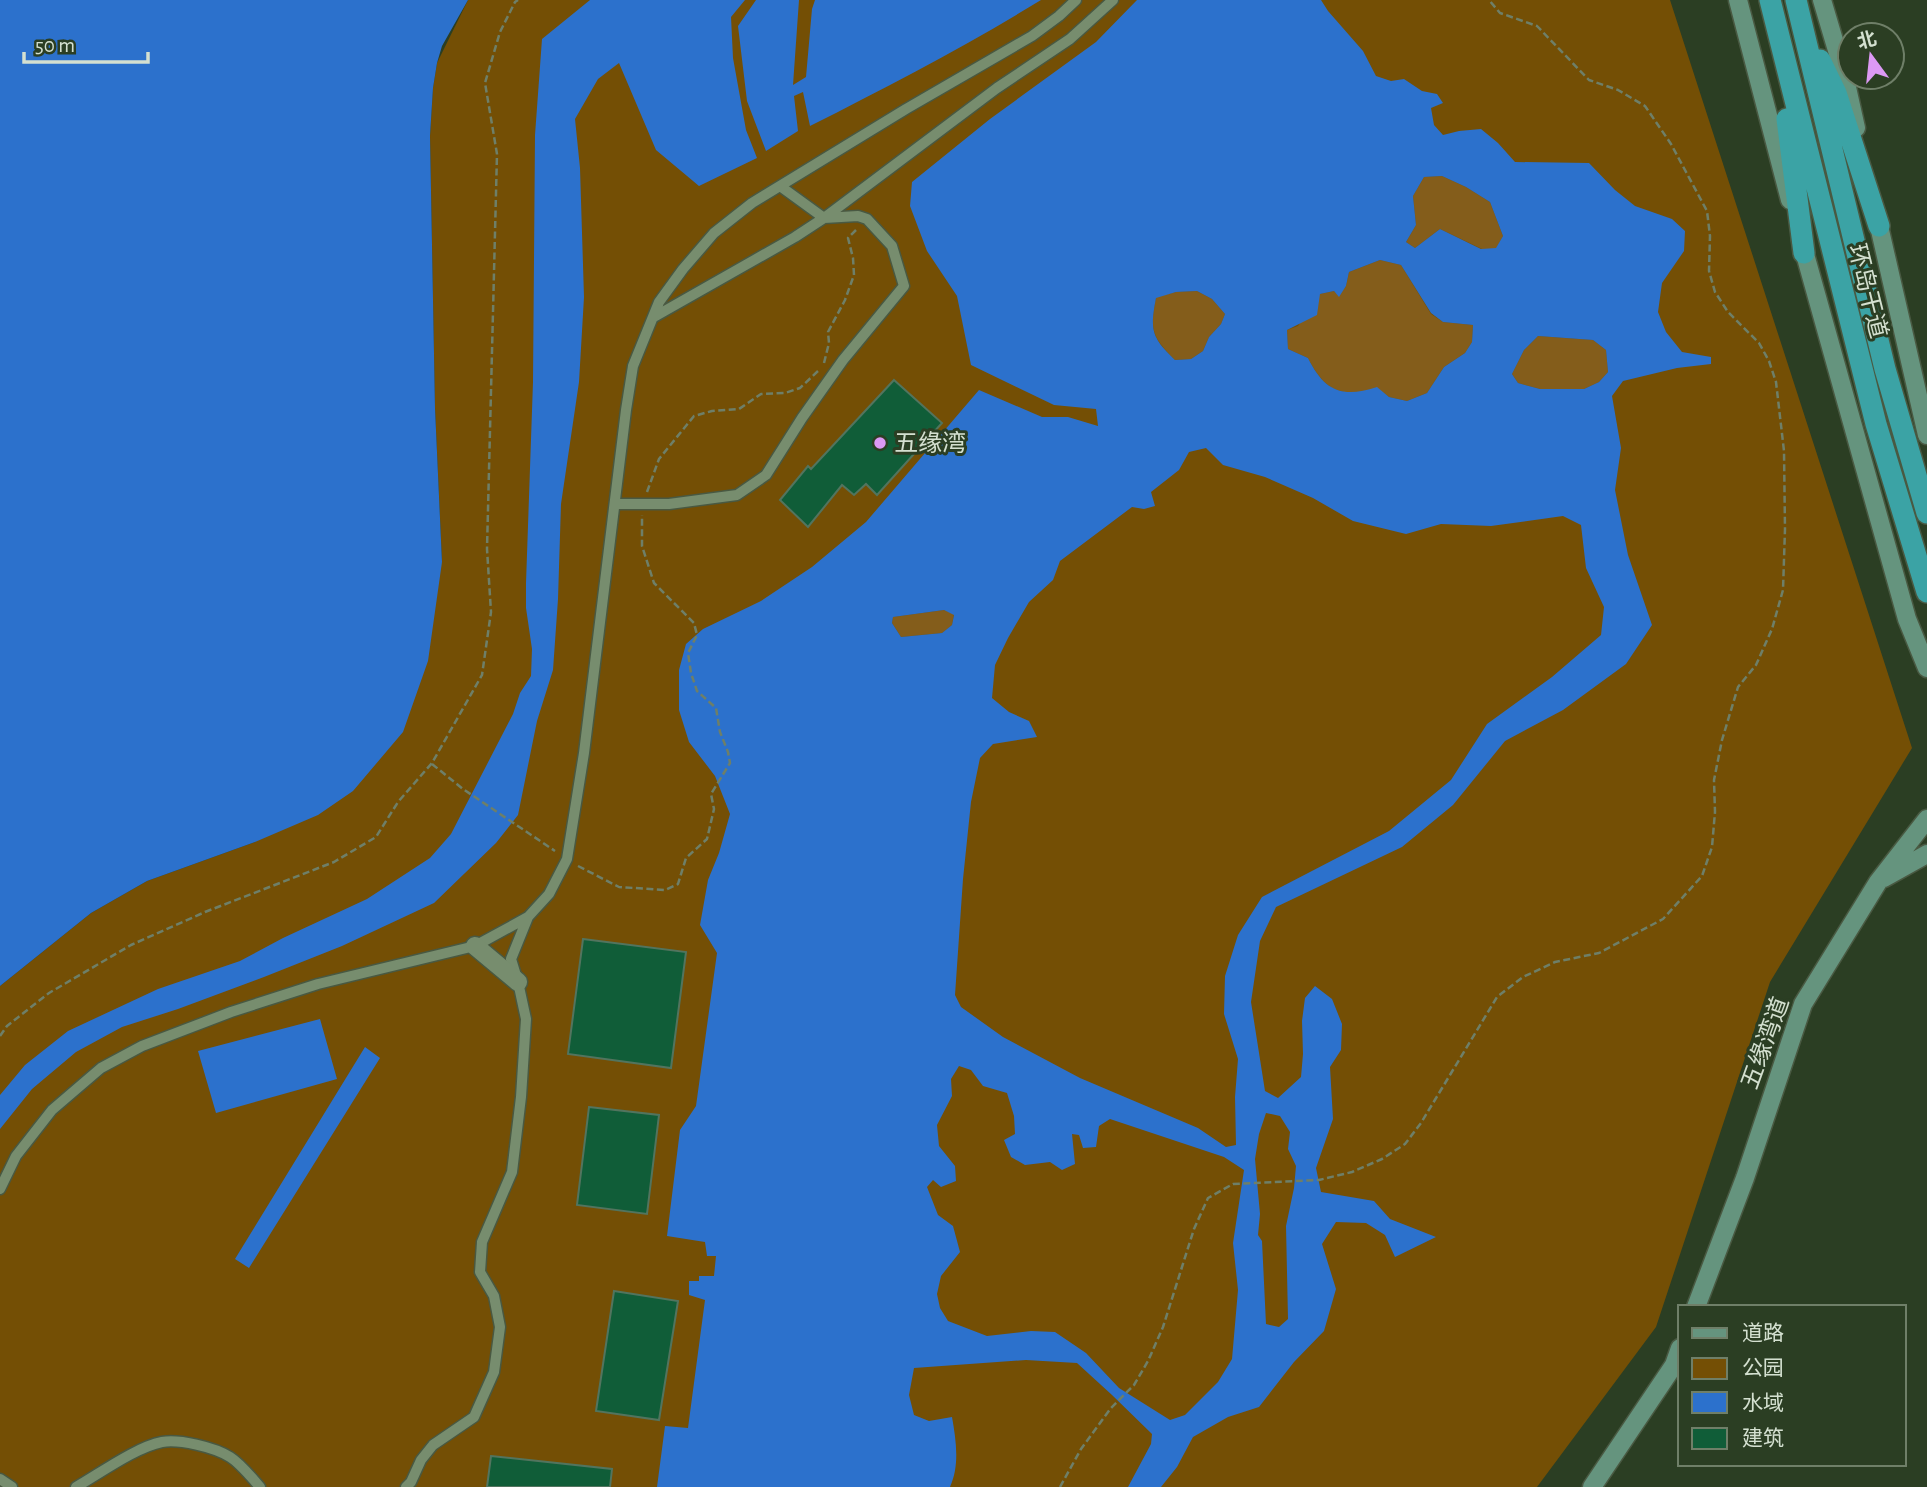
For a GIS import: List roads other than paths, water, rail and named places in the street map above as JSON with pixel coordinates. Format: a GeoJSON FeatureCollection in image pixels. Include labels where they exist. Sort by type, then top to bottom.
{"type":"FeatureCollection","features":[{"type":"Feature","properties":{"kind":"highway"},"geometry":{"type":"LineString","coordinates":[[1798,4],[1836,93],[1879,226]]}},
{"type":"Feature","properties":{"kind":"highway","name":"环岛干道"},"geometry":{"type":"LineString","coordinates":[[1798,4],[1885,369],[1927,513]]}},
{"type":"Feature","properties":{"kind":"highway"},"geometry":{"type":"LineString","coordinates":[[1770,5],[1804,253]]}},
{"type":"Feature","properties":{"kind":"highway","name":"环岛干道"},"geometry":{"type":"LineString","coordinates":[[1770,5],[1876,424],[1927,592]]}},
{"type":"Feature","properties":{"kind":"main road"},"geometry":{"type":"LineString","coordinates":[[1738,0],[1804,253],[1903,606],[1927,668]]}},
{"type":"Feature","properties":{"kind":"main road"},"geometry":{"type":"LineString","coordinates":[[1822,0],[1844,74],[1927,435]]}},
{"type":"Feature","properties":{"kind":"main road","name":"五缘湾道"},"geometry":{"type":"LineString","coordinates":[[1697,1305],[1745,1178],[1803,1003],[1878,882],[1927,819]]}},
{"type":"Feature","properties":{"kind":"main road"},"geometry":{"type":"LineString","coordinates":[[1878,882],[1927,854]]}},
{"type":"Feature","properties":{"kind":"main road"},"geometry":{"type":"LineString","coordinates":[[1592,1487],[1674,1365],[1678,1354]]}},
{"type":"Feature","properties":{"kind":"street"},"geometry":{"type":"LineString","coordinates":[[475,946],[518,982]]}},
{"type":"Feature","properties":{"kind":"lane"},"geometry":{"type":"LineString","coordinates":[[406,1487],[433,1445],[474,1417],[494,1372],[500,1327],[494,1296],[480,1272],[482,1242],[512,1172],[521,1097],[526,1019],[511,959],[528,918],[549,894],[566,859],[584,753],[633,366],[659,302],[714,233],[752,203],[1031,36],[1076,0]]}},
{"type":"Feature","properties":{"kind":"lane"},"geometry":{"type":"LineString","coordinates":[[653,317],[824,218],[997,88],[1070,39],[1113,0]]}},
{"type":"Feature","properties":{"kind":"lane"},"geometry":{"type":"LineString","coordinates":[[615,504],[669,504],[737,495],[766,475],[843,360],[904,286],[892,246],[867,219],[858,216],[824,218],[780,186]]}},
{"type":"Feature","properties":{"kind":"lane"},"geometry":{"type":"LineString","coordinates":[[0,1189],[16,1156],[52,1110],[101,1068],[142,1045],[318,984],[475,946],[528,918]]}},
{"type":"Feature","properties":{"kind":"lane"},"geometry":{"type":"LineString","coordinates":[[76,1487],[138,1451],[162,1442],[185,1443],[222,1453],[230,1457],[260,1487]]}},
{"type":"Feature","properties":{"kind":"lane"},"geometry":{"type":"LineString","coordinates":[[0,1479],[12,1487]]}},
{"type":"Feature","properties":{"kind":"water"},"geometry":{"type":"Polygon","coordinates":[[[0,0],[468,0],[442,46],[433,88],[430,136],[435,408],[442,562],[428,661],[403,732],[353,791],[318,815],[255,842],[147,881],[91,913],[0,986],[0,0]]]}},
{"type":"Feature","properties":{"kind":"water"},"geometry":{"type":"Polygon","coordinates":[[[590,0],[745,0],[731,17],[733,58],[746,130],[757,158],[699,186],[656,150],[619,63],[598,79],[575,119],[580,168],[584,297],[579,382],[561,504],[553,670],[537,721],[518,815],[496,843],[434,903],[342,946],[264,977],[122,1027],[76,1052],[32,1089],[0,1129],[0,1095],[25,1065],[68,1031],[158,989],[240,961],[367,899],[430,858],[451,834],[513,714],[520,693],[531,676],[532,649],[526,608],[526,583],[533,382],[535,135],[542,39],[590,0]]]}},
{"type":"Feature","properties":{"kind":"water"},"geometry":{"type":"Polygon","coordinates":[[[756,0],[799,0],[793,85],[806,77],[815,0],[1041,0],[927,65],[810,126],[803,92],[794,96],[798,131],[766,151],[747,101],[738,26],[756,0]]]}},
{"type":"Feature","properties":{"kind":"water"},"geometry":{"type":"Polygon","coordinates":[[[1137,0],[1321,0],[1363,51],[1376,76],[1391,81],[1404,79],[1422,91],[1437,94],[1443,103],[1431,108],[1434,125],[1443,135],[1481,129],[1515,162],[1589,163],[1635,206],[1672,219],[1685,231],[1684,251],[1662,283],[1658,312],[1666,332],[1682,352],[1711,357],[1711,364],[1677,368],[1623,381],[1612,396],[1621,448],[1615,490],[1628,555],[1652,625],[1626,664],[1563,710],[1505,741],[1453,805],[1402,847],[1276,907],[1260,941],[1251,1002],[1265,1091],[1278,1098],[1301,1077],[1305,998],[1315,986],[1332,999],[1342,1024],[1341,1050],[1330,1067],[1333,1119],[1316,1168],[1321,1192],[1374,1201],[1390,1219],[1436,1237],[1395,1257],[1385,1235],[1366,1223],[1336,1222],[1322,1244],[1336,1289],[1324,1331],[1294,1362],[1259,1407],[1228,1417],[1193,1437],[1177,1467],[1161,1487],[1128,1487],[1151,1444],[1152,1434],[1077,1363],[1026,1360],[914,1368],[909,1395],[914,1415],[929,1421],[952,1417],[956,1461],[950,1487],[657,1487],[665,1426],[688,1428],[705,1300],[689,1295],[689,1281],[699,1281],[699,1276],[714,1276],[716,1256],[707,1256],[705,1242],[667,1236],[680,1130],[696,1106],[717,953],[700,925],[708,880],[730,814],[715,776],[689,742],[679,710],[679,670],[686,644],[703,629],[761,601],[812,567],[866,522],[979,390],[1042,417],[1068,417],[1098,426],[1096,409],[1054,405],[971,365],[957,296],[927,251],[910,206],[912,182],[990,119],[1096,42],[1137,0]],[[1442,176],[1424,177],[1413,196],[1416,225],[1406,242],[1415,248],[1440,229],[1481,249],[1496,248],[1503,236],[1490,202],[1442,176]],[[1380,260],[1349,272],[1346,286],[1339,297],[1334,291],[1320,294],[1317,315],[1287,330],[1288,349],[1308,358],[1320,378],[1335,389],[1353,392],[1377,387],[1389,397],[1407,401],[1427,393],[1444,367],[1465,353],[1472,342],[1473,325],[1443,322],[1431,313],[1401,265],[1380,260]],[[1197,291],[1176,292],[1156,298],[1154,332],[1167,352],[1175,360],[1191,359],[1203,351],[1225,314],[1212,299],[1197,291]],[[1538,336],[1524,350],[1512,374],[1518,383],[1540,389],[1584,389],[1599,382],[1608,372],[1606,350],[1593,340],[1538,336]],[[1206,448],[1189,452],[1179,470],[1151,492],[1155,506],[1144,509],[1132,507],[1060,561],[1053,580],[1029,602],[995,665],[992,698],[1009,712],[1029,721],[1037,737],[993,744],[980,758],[971,802],[955,995],[961,1007],[1003,1037],[1080,1078],[1198,1128],[1226,1147],[1236,1145],[1235,1097],[1238,1059],[1224,1014],[1225,976],[1238,935],[1262,897],[1389,831],[1451,780],[1487,724],[1552,677],[1601,635],[1604,607],[1586,568],[1581,525],[1563,516],[1491,526],[1441,524],[1406,534],[1353,521],[1313,498],[1265,477],[1223,465],[1206,448]],[[944,610],[893,617],[892,623],[901,637],[942,633],[952,625],[954,615],[944,610]],[[959,1066],[951,1079],[952,1096],[937,1125],[939,1146],[955,1166],[956,1181],[941,1187],[933,1180],[927,1187],[938,1215],[953,1226],[960,1252],[941,1276],[937,1294],[940,1308],[948,1321],[987,1336],[1031,1331],[1055,1332],[1086,1353],[1119,1388],[1170,1420],[1185,1415],[1218,1382],[1232,1359],[1238,1290],[1233,1243],[1244,1170],[1224,1157],[1110,1119],[1099,1126],[1096,1147],[1083,1148],[1079,1135],[1072,1134],[1075,1164],[1062,1170],[1050,1162],[1025,1165],[1011,1157],[1004,1140],[1015,1134],[1014,1116],[1007,1093],[983,1086],[971,1070],[959,1066]],[[1266,1113],[1255,1159],[1266,1324],[1279,1327],[1288,1319],[1286,1226],[1296,1166],[1288,1149],[1290,1132],[1280,1116],[1266,1113]]]}},
{"type":"Feature","properties":{"kind":"water"},"geometry":{"type":"Polygon","coordinates":[[[320,1019],[337,1079],[216,1113],[198,1051],[320,1019]]]}},
{"type":"Feature","properties":{"kind":"water"},"geometry":{"type":"Polygon","coordinates":[[[365,1047],[380,1058],[249,1268],[235,1259],[365,1047]]]}},
{"type":"Feature","properties":{"kind":"place","name":"五缘湾"},"geometry":{"type":"Point","coordinates":[880,443]}}]}
